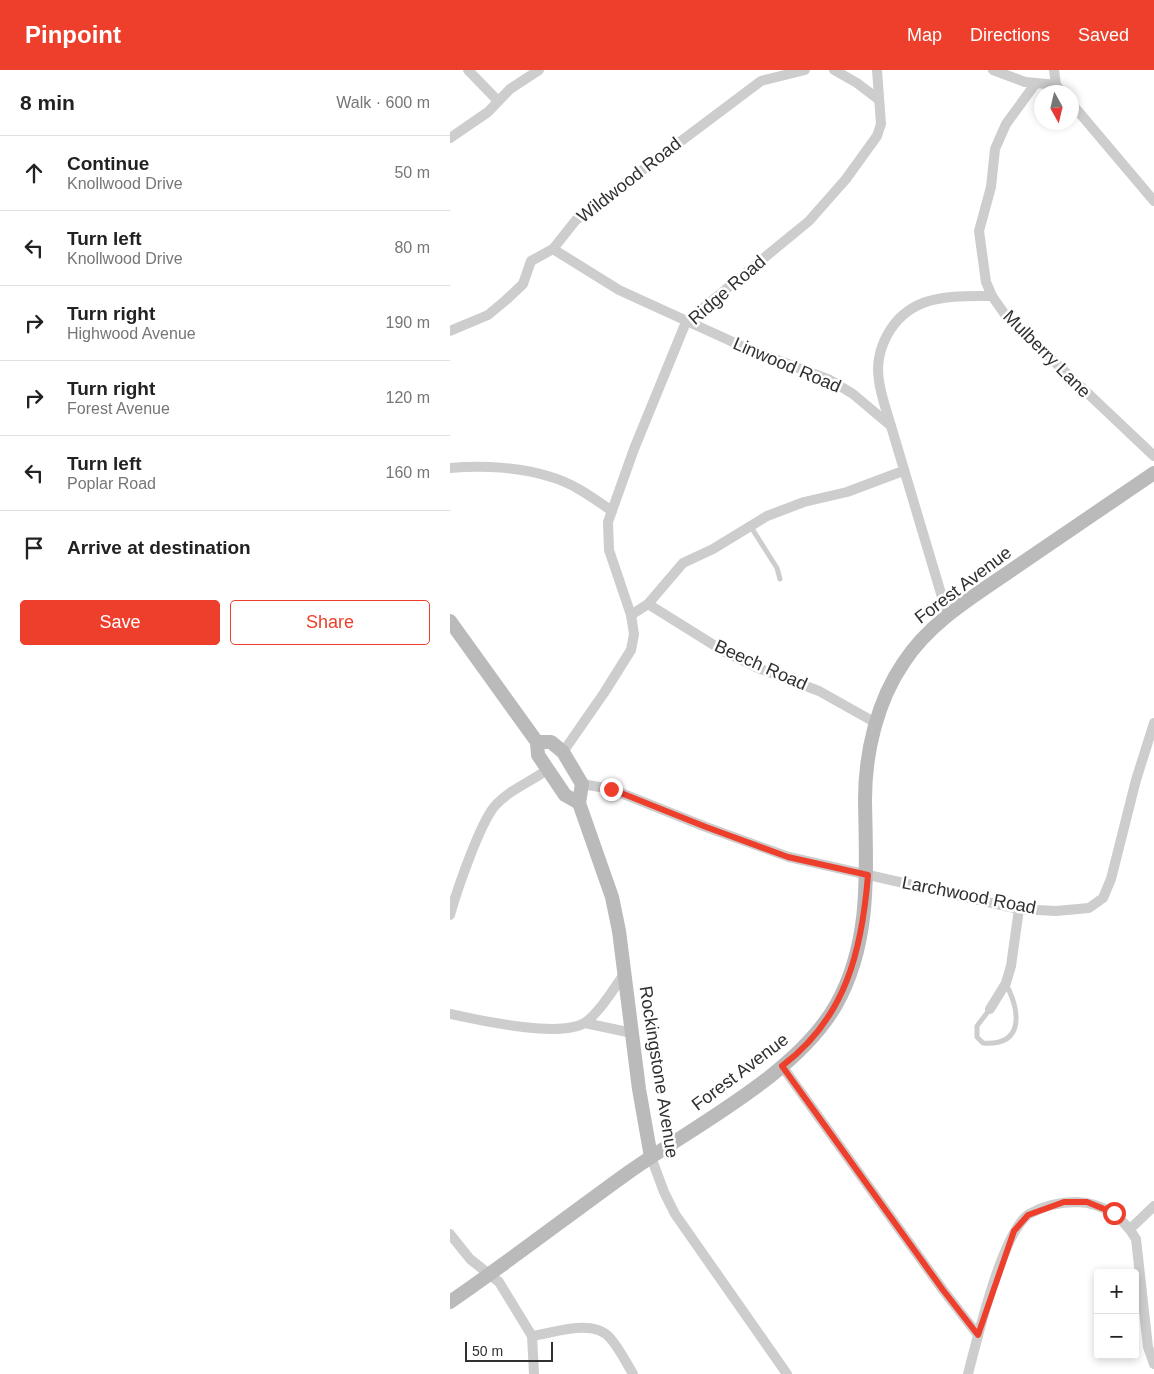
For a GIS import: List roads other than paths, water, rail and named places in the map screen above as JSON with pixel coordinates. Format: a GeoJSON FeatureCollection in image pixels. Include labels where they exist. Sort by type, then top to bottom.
{"type":"FeatureCollection","features":[{"type":"Feature","properties":{"kind":"street"},"geometry":{"type":"LineString","coordinates":[[468,70],[498,101]]}},
{"type":"Feature","properties":{"kind":"street"},"geometry":{"type":"LineString","coordinates":[[450,138],[488,112],[510,89],[539,70]]}},
{"type":"Feature","properties":{"kind":"street","name":"Wildwood Road"},"geometry":{"type":"LineString","coordinates":[[450,332],[488,316],[523,284],[532,261],[553,249],[576,220],[761,81],[805,70]]}},
{"type":"Feature","properties":{"kind":"street"},"geometry":{"type":"LineString","coordinates":[[834,70],[858,83],[878,99]]}},
{"type":"Feature","properties":{"kind":"street","name":"Ridge Road"},"geometry":{"type":"LineString","coordinates":[[562,752],[604,693],[631,650],[634,634],[631,615],[609,550],[608,522],[634,449],[686,322],[809,221],[840,186],[877,136],[880,124],[877,70]]}},
{"type":"Feature","properties":{"kind":"street"},"geometry":{"type":"LineString","coordinates":[[993,70],[1025,82],[1044,85]]}},
{"type":"Feature","properties":{"kind":"street"},"geometry":{"type":"LineString","coordinates":[[1054,70],[1058,85]]}},
{"type":"Feature","properties":{"kind":"street","name":"Mulberry Lane"},"geometry":{"type":"LineString","coordinates":[[1036,83],[1006,124],[995,149],[990,186],[979,230],[982,260],[992,296],[1006,316],[1154,456]]}},
{"type":"Feature","properties":{"kind":"street"},"geometry":{"type":"LineString","coordinates":[[1079,112],[1154,202]]}},
{"type":"Feature","properties":{"kind":"street","name":"Linwood Road"},"geometry":{"type":"LineString","coordinates":[[553,249],[619,290],[686,322],[746,348],[830,380],[853,394],[891,426]]}},
{"type":"Feature","properties":{"kind":"street"},"geometry":{"type":"LineString","coordinates":[[948,617],[891,426],[879,380],[879,358],[892,326],[908,311],[923,303],[957,296],[992,296]]}},
{"type":"Feature","properties":{"kind":"street"},"geometry":{"type":"LineString","coordinates":[[450,468],[490,468],[552,477],[578,489],[612,511]]}},
{"type":"Feature","properties":{"kind":"street"},"geometry":{"type":"LineString","coordinates":[[631,615],[648,604],[684,563],[713,549],[768,516],[804,502],[847,492],[904,471]]}},
{"type":"Feature","properties":{"kind":"street","name":"Forest Avenue"},"geometry":{"type":"LineString","coordinates":[[450,1302],[651,1157],[728,1106],[798,1054],[823,1026],[848,981],[860,938],[868,875],[865,797],[868,750],[890,685],[904,661],[923,638],[967,601],[1154,473]]}},
{"type":"Feature","properties":{"kind":"street","name":"Beech Road"},"geometry":{"type":"LineString","coordinates":[[648,604],[725,652],[758,668],[819,691],[876,723]]}},
{"type":"Feature","properties":{"kind":"street"},"geometry":{"type":"LineString","coordinates":[[450,621],[537,742],[538,755],[564,795],[580,803]]}},
{"type":"Feature","properties":{"kind":"street","name":"Larchwood Road"},"geometry":{"type":"LineString","coordinates":[[582,784],[611,789],[788,857],[1019,909],[1056,911],[1089,908],[1103,898],[1111,879],[1136,780],[1154,723]]}},
{"type":"Feature","properties":{"kind":"street"},"geometry":{"type":"LineString","coordinates":[[537,742],[551,742],[562,752],[582,784]]}},
{"type":"Feature","properties":{"kind":"street"},"geometry":{"type":"LineString","coordinates":[[450,915],[479,835],[494,807],[513,791],[548,769]]}},
{"type":"Feature","properties":{"kind":"street","name":"Rockingstone Avenue"},"geometry":{"type":"LineString","coordinates":[[582,784],[580,803],[612,897],[651,1157],[664,1192],[675,1214],[787,1374]]}},
{"type":"Feature","properties":{"kind":"street"},"geometry":{"type":"LineString","coordinates":[[990,1009],[1006,983],[1011,966],[1019,909]]}},
{"type":"Feature","properties":{"kind":"street"},"geometry":{"type":"LineString","coordinates":[[585,1023],[602,1005],[624,974]]}},
{"type":"Feature","properties":{"kind":"street"},"geometry":{"type":"LineString","coordinates":[[450,1014],[523,1027],[555,1029],[585,1023],[632,1033]]}},
{"type":"Feature","properties":{"kind":"street"},"geometry":{"type":"LineString","coordinates":[[782,1066],[937,1282],[978,1335]]}},
{"type":"Feature","properties":{"kind":"street"},"geometry":{"type":"LineString","coordinates":[[968,1374],[978,1335],[1014,1231],[1028,1215],[1064,1202],[1087,1202],[1114,1213],[1130,1229],[1136,1239],[1148,1347],[1154,1364]]}},
{"type":"Feature","properties":{"kind":"street"},"geometry":{"type":"LineString","coordinates":[[1130,1229],[1154,1206]]}},
{"type":"Feature","properties":{"kind":"street"},"geometry":{"type":"LineString","coordinates":[[450,1234],[470,1259],[499,1282],[532,1336],[534,1374]]}},
{"type":"Feature","properties":{"kind":"street"},"geometry":{"type":"LineString","coordinates":[[532,1336],[587,1327],[602,1331],[611,1338],[633,1374]]}},
{"type":"Feature","properties":{"kind":"lane"},"geometry":{"type":"LineString","coordinates":[[750,526],[777,568],[780,579]]}},
{"type":"Feature","properties":{"kind":"lane"},"geometry":{"type":"LineString","coordinates":[[990,1009],[977,1026],[977,1037],[983,1043],[995,1044],[1006,1039],[1015,1028],[1018,1014],[1015,1000],[1006,983]]}}]}
